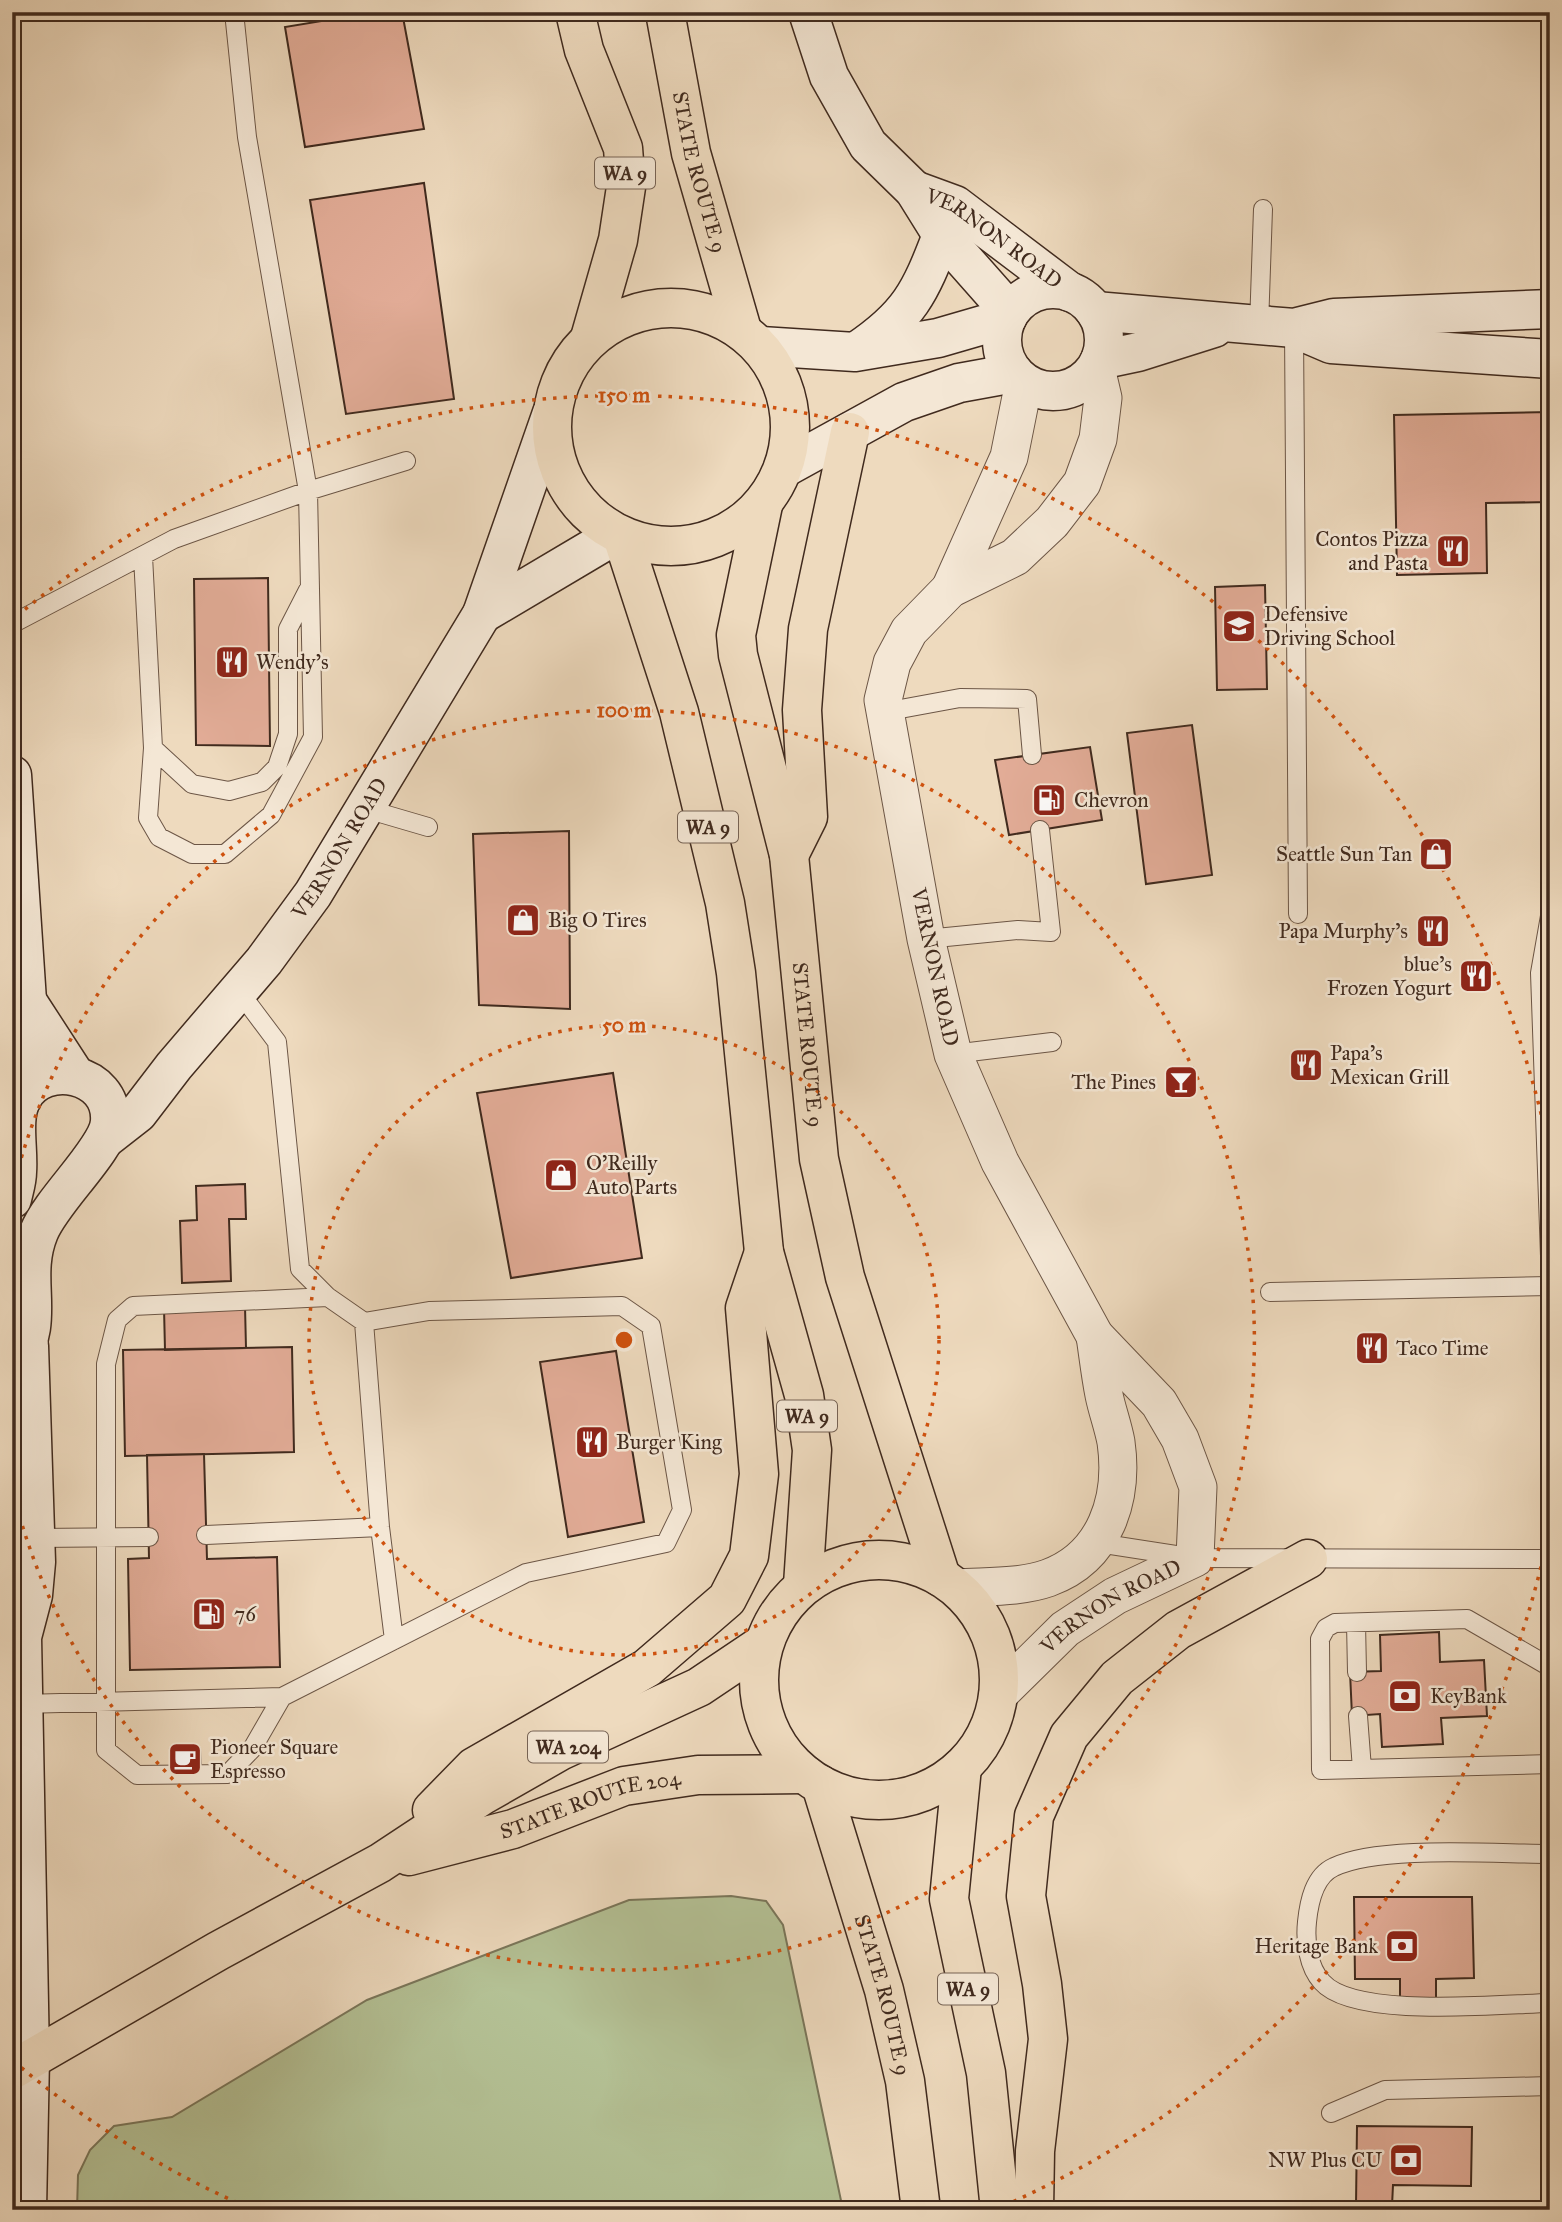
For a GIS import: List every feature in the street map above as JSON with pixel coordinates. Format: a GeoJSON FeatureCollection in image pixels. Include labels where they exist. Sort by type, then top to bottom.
{"type":"FeatureCollection","features":[{"type":"Feature","properties":{"kind":"main road","name":"WA 9"},"geometry":{"type":"LineString","coordinates":[[575,12],[584,50],[612,112],[623,148],[626,187],[618,240],[590,338]]}},
{"type":"Feature","properties":{"kind":"main road","name":"STATE ROUTE 9"},"geometry":{"type":"LineString","coordinates":[[665,12],[691,153],[751,338]]}},
{"type":"Feature","properties":{"kind":"main road"},"geometry":{"type":"LineString","coordinates":[[665,307],[705,312],[751,338],[779,373],[789,404],[791,436],[785,468],[763,505],[733,530],[697,544],[659,546],[619,535],[587,513],[565,484],[553,449],[552,413],[564,372],[590,338],[625,316],[665,307]]}},
{"type":"Feature","properties":{"kind":"main road"},"geometry":{"type":"LineString","coordinates":[[789,855],[808,817],[802,709],[808,629],[850,432]]}},
{"type":"Feature","properties":{"kind":"main road","name":"STATE ROUTE 9"},"geometry":{"type":"LineString","coordinates":[[763,505],[736,635],[738,655],[789,855],[820,1159],[845,1277],[949,1582]]}},
{"type":"Feature","properties":{"kind":"main road","name":"WA 9"},"geometry":{"type":"LineString","coordinates":[[619,535],[679,712],[725,903],[736,973],[764,1252],[804,1395],[812,1450],[803,1585]]}},
{"type":"Feature","properties":{"kind":"main road"},"geometry":{"type":"LineString","coordinates":[[380,1863],[474,1767],[647,1668],[727,1599],[749,1556],[759,1474],[745,1308],[764,1252]]}},
{"type":"Feature","properties":{"kind":"main road"},"geometry":{"type":"LineString","coordinates":[[1034,2210],[1035,2151],[1048,2039],[1042,1984],[1026,1896],[1034,1816],[1069,1736],[1117,1678],[1178,1630],[1308,1559]]}},
{"type":"Feature","properties":{"kind":"main road"},"geometry":{"type":"LineString","coordinates":[[876,1560],[915,1564],[949,1582],[982,1618],[997,1655],[999,1695],[992,1722],[979,1746],[961,1768],[930,1788],[894,1799],[856,1798],[812,1780],[779,1748],[763,1716],[758,1680],[763,1644],[779,1612],[803,1585],[829,1570],[856,1562],[876,1560]]}},
{"type":"Feature","properties":{"kind":"main road","name":"STATE ROUTE 204"},"geometry":{"type":"LineString","coordinates":[[21,2064],[380,1863],[483,1795],[560,1751],[699,1687],[763,1644]]}},
{"type":"Feature","properties":{"kind":"main road","name":"WA 9"},"geometry":{"type":"LineString","coordinates":[[961,1768],[949,1899],[986,2073],[1000,2210]]}},
{"type":"Feature","properties":{"kind":"main road","name":"STATE ROUTE 204"},"geometry":{"type":"LineString","coordinates":[[380,1863],[513,1829],[624,1786],[698,1775],[812,1780]]}},
{"type":"Feature","properties":{"kind":"main road","name":"STATE ROUTE 9"},"geometry":{"type":"LineString","coordinates":[[812,1780],[884,1990],[905,2081],[921,2210]]}},
{"type":"Feature","properties":{"kind":"street","name":"VERNON ROAD"},"geometry":{"type":"LineString","coordinates":[[808,12],[829,76],[868,145],[914,190],[942,235],[1009,315]]}},
{"type":"Feature","properties":{"kind":"street","name":"VERNON ROAD"},"geometry":{"type":"LineString","coordinates":[[914,190],[955,205],[1082,302]]}},
{"type":"Feature","properties":{"kind":"street"},"geometry":{"type":"LineString","coordinates":[[855,352],[887,331],[906,312],[926,278],[942,235]]}},
{"type":"Feature","properties":{"kind":"street"},"geometry":{"type":"LineString","coordinates":[[1019,378],[1003,346],[1002,337],[1009,315],[1022,300],[1037,291],[1054,289],[1082,302],[1259,326],[1331,344],[1550,359]]}},
{"type":"Feature","properties":{"kind":"street"},"geometry":{"type":"LineString","coordinates":[[785,468],[904,402],[959,383],[1019,378],[1042,390],[1062,390],[1082,382],[1098,364],[1104,335],[1082,302]]}},
{"type":"Feature","properties":{"kind":"street"},"geometry":{"type":"LineString","coordinates":[[1098,364],[1138,352],[1259,326],[1334,318],[1550,309]]}},
{"type":"Feature","properties":{"kind":"street"},"geometry":{"type":"LineString","coordinates":[[751,338],[855,352],[928,341],[1009,315]]}},
{"type":"Feature","properties":{"kind":"street","name":"VERNON ROAD"},"geometry":{"type":"LineString","coordinates":[[999,1695],[1065,1629],[1115,1596],[1195,1558],[1198,1487],[1180,1439],[1159,1403],[1095,1336],[1000,1162],[953,1054],[926,939],[883,700],[892,663],[909,631],[950,589],[1015,557],[1052,522],[1082,483],[1098,439],[1103,398],[1098,364]]}},
{"type":"Feature","properties":{"kind":"street","name":"VERNON ROAD"},"geometry":{"type":"LineString","coordinates":[[950,589],[1009,457],[1019,378]]}},
{"type":"Feature","properties":{"kind":"street","name":"VERNON ROAD"},"geometry":{"type":"LineString","coordinates":[[27,2210],[21,2064],[23,1704],[17,1627],[33,1595],[36,1538],[21,1358],[34,1315],[30,1266],[39,1233],[51,1209],[106,1138],[138,1113],[174,1066],[264,961],[313,894],[482,614],[552,413]]}},
{"type":"Feature","properties":{"kind":"street","name":"VERNON ROAD"},"geometry":{"type":"LineString","coordinates":[[482,614],[619,535]]}},
{"type":"Feature","properties":{"kind":"street"},"geometry":{"type":"LineString","coordinates":[[12,775],[22,1099],[17,1119],[17,1174],[12,1199]]}},
{"type":"Feature","properties":{"kind":"street"},"geometry":{"type":"LineString","coordinates":[[20,1001],[88,1083],[110,1120],[106,1138]]}},
{"type":"Feature","properties":{"kind":"street","name":"VERNON ROAD"},"geometry":{"type":"LineString","coordinates":[[22,1099],[40,1080],[56,1075],[126,1088],[174,1066]]}},
{"type":"Feature","properties":{"kind":"street","name":"VERNON ROAD"},"geometry":{"type":"LineString","coordinates":[[949,1582],[1048,1578],[1078,1560],[1098,1543],[1110,1519],[1118,1484],[1116,1441],[1104,1395],[1095,1336]]}},
{"type":"Feature","properties":{"kind":"lane"},"geometry":{"type":"LineString","coordinates":[[143,556],[153,748],[148,818],[159,837],[192,854],[225,854],[271,815],[313,737],[308,491],[247,137],[234,12]]}},
{"type":"Feature","properties":{"kind":"lane"},"geometry":{"type":"LineString","coordinates":[[1263,209],[1259,326],[1298,914]]}},
{"type":"Feature","properties":{"kind":"lane"},"geometry":{"type":"LineString","coordinates":[[12,624],[174,540],[308,491],[406,461]]}},
{"type":"Feature","properties":{"kind":"lane"},"geometry":{"type":"LineString","coordinates":[[153,748],[192,784],[229,791],[262,782],[277,767],[288,734],[288,629],[310,587]]}},
{"type":"Feature","properties":{"kind":"lane"},"geometry":{"type":"LineString","coordinates":[[884,712],[960,698],[1027,699],[1032,755]]}},
{"type":"Feature","properties":{"kind":"lane"},"geometry":{"type":"LineString","coordinates":[[363,808],[428,827]]}},
{"type":"Feature","properties":{"kind":"lane"},"geometry":{"type":"LineString","coordinates":[[926,939],[1018,930],[1051,932],[1040,830]]}},
{"type":"Feature","properties":{"kind":"lane"},"geometry":{"type":"LineString","coordinates":[[1550,916],[1540,973],[1550,1256]]}},
{"type":"Feature","properties":{"kind":"lane"},"geometry":{"type":"LineString","coordinates":[[23,1704],[282,1697],[526,1573],[666,1543],[682,1510],[651,1326],[622,1306],[429,1311],[364,1322],[328,1297],[300,1269],[278,1042],[238,990]]}},
{"type":"Feature","properties":{"kind":"lane"},"geometry":{"type":"LineString","coordinates":[[953,1054],[1052,1042]]}},
{"type":"Feature","properties":{"kind":"lane"},"geometry":{"type":"LineString","coordinates":[[1270,1292],[1550,1286]]}},
{"type":"Feature","properties":{"kind":"lane"},"geometry":{"type":"LineString","coordinates":[[282,1697],[252,1749],[228,1774],[137,1775],[106,1750],[106,1364],[117,1320],[133,1306],[328,1297]]}},
{"type":"Feature","properties":{"kind":"lane"},"geometry":{"type":"LineString","coordinates":[[364,1322],[380,1527],[394,1640]]}},
{"type":"Feature","properties":{"kind":"lane"},"geometry":{"type":"LineString","coordinates":[[206,1535],[380,1527]]}},
{"type":"Feature","properties":{"kind":"lane"},"geometry":{"type":"LineString","coordinates":[[36,1538],[149,1537]]}},
{"type":"Feature","properties":{"kind":"lane"},"geometry":{"type":"LineString","coordinates":[[1098,1543],[1195,1558],[1550,1559]]}},
{"type":"Feature","properties":{"kind":"lane"},"geometry":{"type":"LineString","coordinates":[[1550,1667],[1537,1662],[1467,1619],[1335,1623],[1326,1628],[1320,1639],[1321,1770],[1550,1764]]}},
{"type":"Feature","properties":{"kind":"lane"},"geometry":{"type":"LineString","coordinates":[[1356,1623],[1357,1672]]}},
{"type":"Feature","properties":{"kind":"lane"},"geometry":{"type":"LineString","coordinates":[[1359,1716],[1362,1769]]}},
{"type":"Feature","properties":{"kind":"lane"},"geometry":{"type":"LineString","coordinates":[[1550,1854],[1378,1855],[1349,1861],[1331,1868],[1318,1881],[1310,1899],[1306,1924],[1312,1967],[1323,1983],[1359,2002],[1396,2006],[1550,2003]]}},
{"type":"Feature","properties":{"kind":"lane"},"geometry":{"type":"LineString","coordinates":[[1331,2113],[1385,2090],[1550,2086]]}},
{"type":"Feature","properties":{"kind":"green space"},"geometry":{"type":"Polygon","coordinates":[[[731,1896],[766,1901],[783,1925],[843,2210],[77,2210],[78,2175],[90,2150],[114,2126],[172,2117],[367,2000],[629,1900],[731,1896]]]}},
{"type":"Feature","properties":{"kind":"building"},"geometry":{"type":"Polygon","coordinates":[[[376,12],[402,12],[424,129],[305,147],[285,27],[376,12]]]}},
{"type":"Feature","properties":{"kind":"building"},"geometry":{"type":"Polygon","coordinates":[[[424,183],[454,399],[346,414],[310,200],[424,183]]]}},
{"type":"Feature","properties":{"kind":"building"},"geometry":{"type":"Polygon","coordinates":[[[1550,412],[1550,502],[1486,503],[1487,573],[1397,575],[1394,415],[1550,412]]]}},
{"type":"Feature","properties":{"kind":"building","name":"Wendy's"},"geometry":{"type":"Polygon","coordinates":[[[268,578],[270,746],[196,745],[194,579],[268,578]]]}},
{"type":"Feature","properties":{"kind":"building"},"geometry":{"type":"Polygon","coordinates":[[[1265,585],[1267,689],[1217,690],[1215,587],[1265,585]]]}},
{"type":"Feature","properties":{"kind":"building"},"geometry":{"type":"Polygon","coordinates":[[[1192,725],[1212,875],[1146,884],[1127,733],[1192,725]]]}},
{"type":"Feature","properties":{"kind":"building"},"geometry":{"type":"Polygon","coordinates":[[[1090,747],[1102,820],[1009,835],[995,760],[1090,747]]]}},
{"type":"Feature","properties":{"kind":"building","name":"Big O Tires"},"geometry":{"type":"Polygon","coordinates":[[[569,831],[570,1009],[479,1005],[473,834],[569,831]]]}},
{"type":"Feature","properties":{"kind":"building","name":"O'Reilly Auto Parts"},"geometry":{"type":"Polygon","coordinates":[[[613,1073],[642,1258],[511,1278],[477,1093],[613,1073]]]}},
{"type":"Feature","properties":{"kind":"building"},"geometry":{"type":"Polygon","coordinates":[[[245,1184],[246,1219],[229,1219],[231,1281],[182,1283],[180,1221],[197,1220],[196,1186],[245,1184]]]}},
{"type":"Feature","properties":{"kind":"building"},"geometry":{"type":"Polygon","coordinates":[[[245,1306],[246,1348],[165,1350],[164,1308],[245,1306]]]}},
{"type":"Feature","properties":{"kind":"building"},"geometry":{"type":"Polygon","coordinates":[[[292,1347],[294,1452],[125,1456],[123,1350],[292,1347]]]}},
{"type":"Feature","properties":{"kind":"building","name":"Burger King"},"geometry":{"type":"Polygon","coordinates":[[[616,1351],[644,1522],[568,1537],[540,1362],[616,1351]]]}},
{"type":"Feature","properties":{"kind":"building"},"geometry":{"type":"Polygon","coordinates":[[[204,1454],[207,1559],[277,1557],[280,1667],[130,1670],[128,1559],[149,1558],[147,1455],[204,1454]]]}},
{"type":"Feature","properties":{"kind":"building"},"geometry":{"type":"Polygon","coordinates":[[[1439,1632],[1440,1662],[1484,1660],[1487,1716],[1441,1718],[1443,1744],[1382,1747],[1380,1714],[1352,1716],[1350,1672],[1381,1671],[1380,1635],[1439,1632]]]}},
{"type":"Feature","properties":{"kind":"building","name":"Pioneer Square Espresso"},"geometry":{"type":"Polygon","coordinates":[[[200,1748],[201,1769],[171,1770],[170,1749],[200,1748]]]}},
{"type":"Feature","properties":{"kind":"building"},"geometry":{"type":"Polygon","coordinates":[[[1354,1897],[1472,1897],[1474,1978],[1436,1979],[1436,1998],[1400,1999],[1400,1979],[1355,1979],[1354,1897]]]}},
{"type":"Feature","properties":{"kind":"building"},"geometry":{"type":"Polygon","coordinates":[[[1357,2126],[1472,2127],[1471,2186],[1393,2185],[1392,2206],[1356,2205],[1357,2126]]]}},
{"type":"Feature","properties":{"kind":"place","name":"Contos Pizza and Pasta"},"geometry":{"type":"Point","coordinates":[1453,551]}},
{"type":"Feature","properties":{"kind":"place","name":"Defensive Driving School"},"geometry":{"type":"Point","coordinates":[1239,626]}},
{"type":"Feature","properties":{"kind":"place","name":"Wendy's"},"geometry":{"type":"Point","coordinates":[232,662]}},
{"type":"Feature","properties":{"kind":"place","name":"Chevron"},"geometry":{"type":"Point","coordinates":[1049,800]}},
{"type":"Feature","properties":{"kind":"place","name":"Seattle Sun Tan"},"geometry":{"type":"Point","coordinates":[1436,854]}},
{"type":"Feature","properties":{"kind":"place","name":"Big O Tires"},"geometry":{"type":"Point","coordinates":[523,920]}},
{"type":"Feature","properties":{"kind":"place","name":"Papa Murphy's"},"geometry":{"type":"Point","coordinates":[1433,931]}},
{"type":"Feature","properties":{"kind":"place","name":"blue's Frozen Yogurt"},"geometry":{"type":"Point","coordinates":[1476,976]}},
{"type":"Feature","properties":{"kind":"place","name":"Papa's Mexican Grill"},"geometry":{"type":"Point","coordinates":[1306,1065]}},
{"type":"Feature","properties":{"kind":"place","name":"The Pines"},"geometry":{"type":"Point","coordinates":[1181,1082]}},
{"type":"Feature","properties":{"kind":"place","name":"O'Reilly Auto Parts"},"geometry":{"type":"Point","coordinates":[561,1175]}},
{"type":"Feature","properties":{"kind":"place","name":"Taco Time"},"geometry":{"type":"Point","coordinates":[1372,1348]}},
{"type":"Feature","properties":{"kind":"place","name":"Burger King"},"geometry":{"type":"Point","coordinates":[592,1442]}},
{"type":"Feature","properties":{"kind":"place","name":"76"},"geometry":{"type":"Point","coordinates":[209,1614]}},
{"type":"Feature","properties":{"kind":"place","name":"KeyBank"},"geometry":{"type":"Point","coordinates":[1405,1696]}},
{"type":"Feature","properties":{"kind":"place","name":"Pioneer Square Espresso"},"geometry":{"type":"Point","coordinates":[185,1759]}},
{"type":"Feature","properties":{"kind":"place","name":"Heritage Bank"},"geometry":{"type":"Point","coordinates":[1402,1946]}},
{"type":"Feature","properties":{"kind":"place","name":"NW Plus CU"},"geometry":{"type":"Point","coordinates":[1406,2160]}}]}
